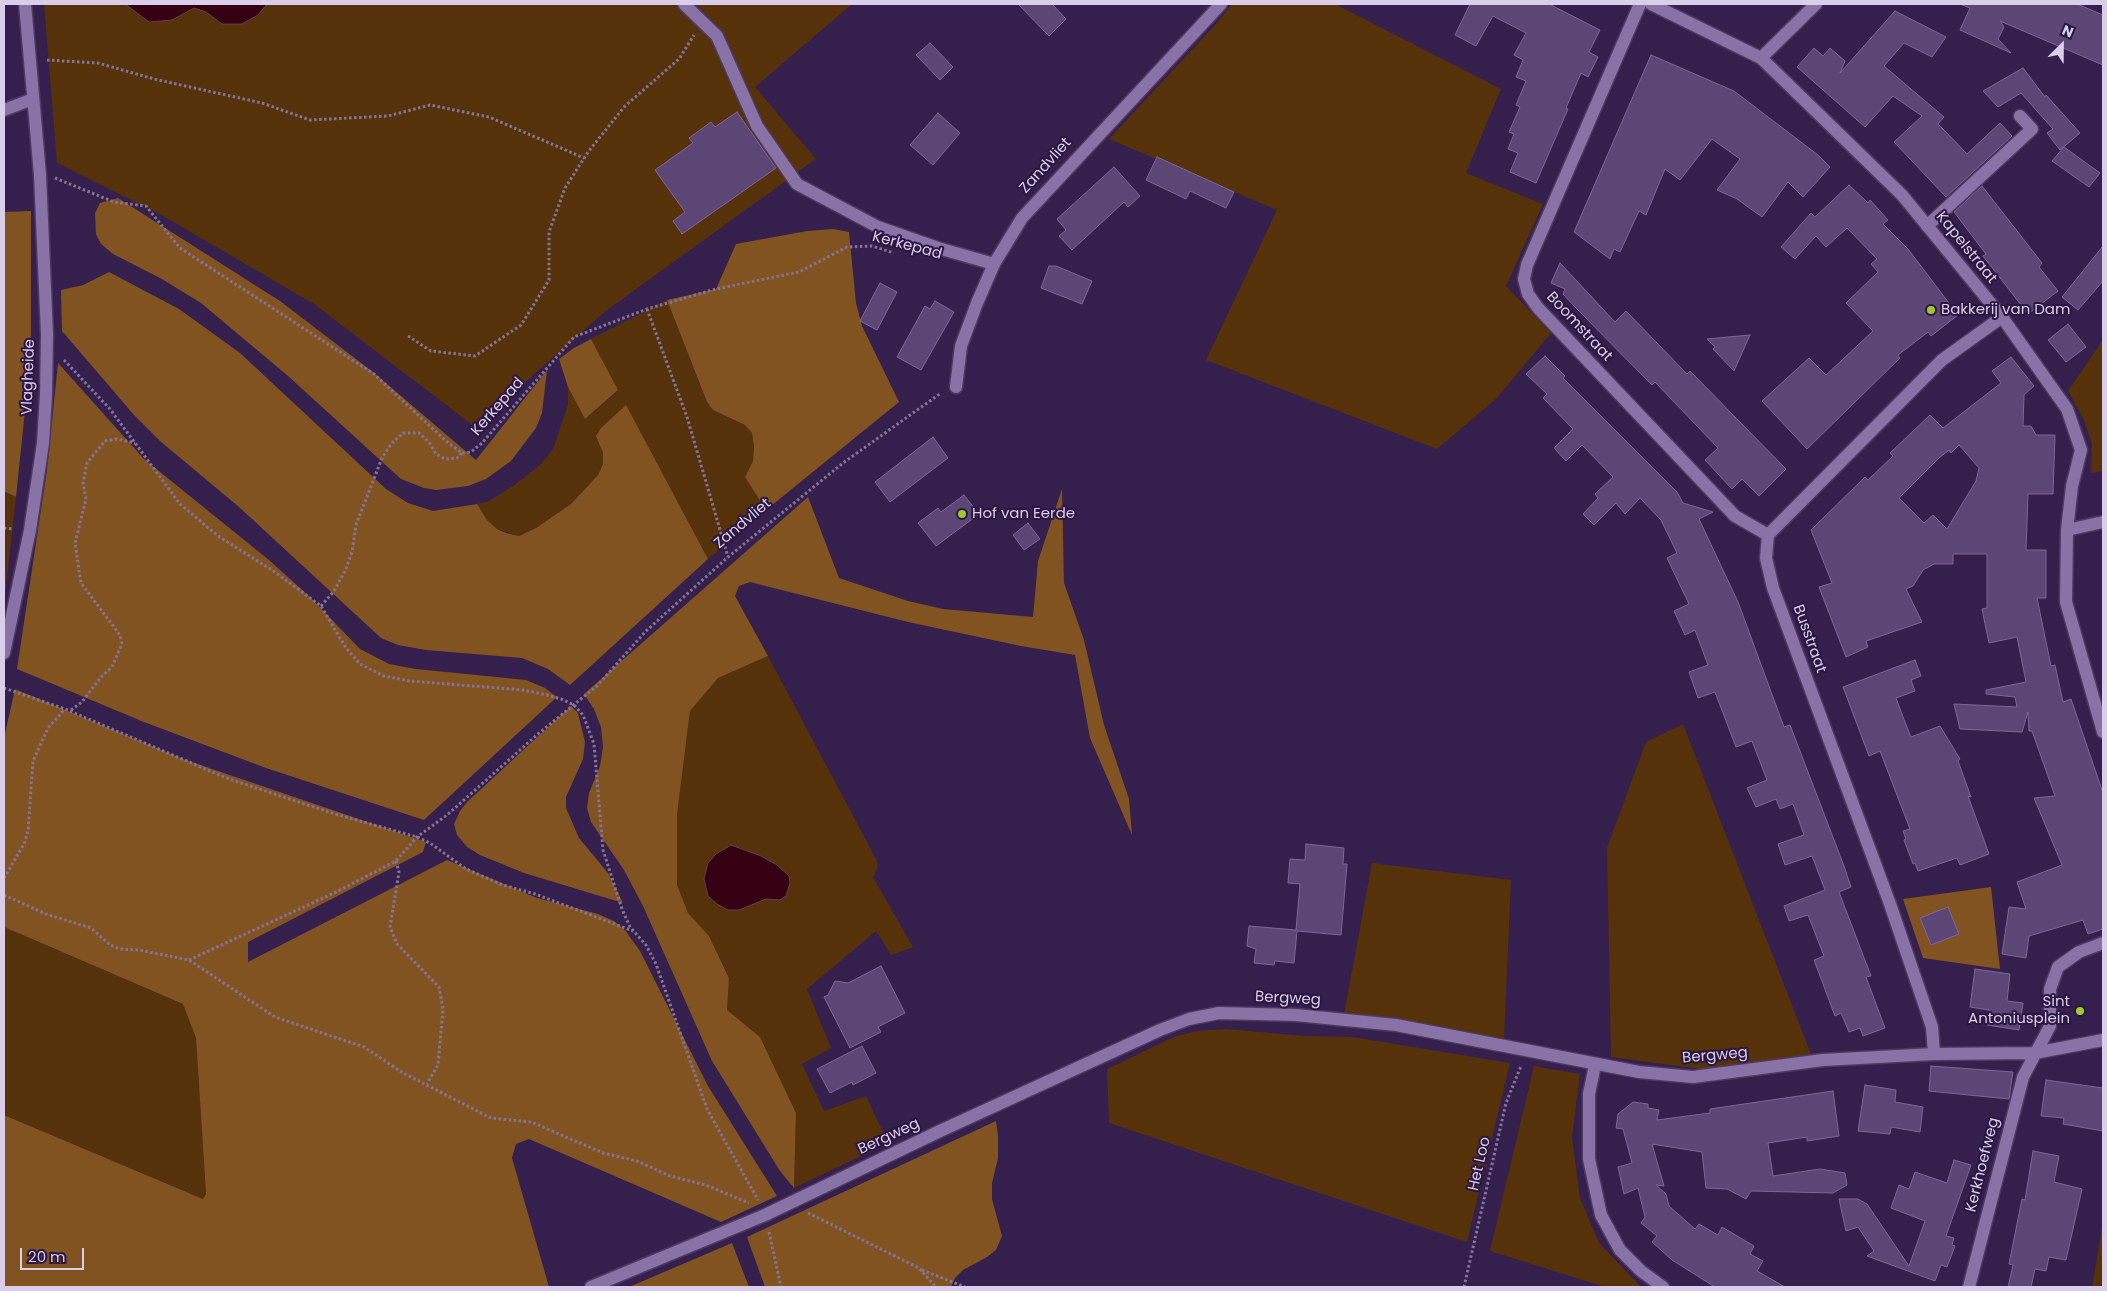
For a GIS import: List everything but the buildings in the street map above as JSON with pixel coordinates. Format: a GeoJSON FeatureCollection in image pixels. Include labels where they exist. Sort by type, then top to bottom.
{"type":"FeatureCollection","features":[{"type":"Feature","properties":{"kind":"street","name":"Vlagheide"},"geometry":{"type":"LineString","coordinates":[[4,653],[30,530],[42,443],[46,394],[45,286],[40,175],[25,4]]}},
{"type":"Feature","properties":{"kind":"street"},"geometry":{"type":"LineString","coordinates":[[684,4],[718,36],[757,126],[797,184],[878,227],[938,248],[994,264]]}},
{"type":"Feature","properties":{"kind":"street","name":"Zandvliet"},"geometry":{"type":"LineString","coordinates":[[952,391],[966,333],[994,264],[1022,218],[1221,4]]}},
{"type":"Feature","properties":{"kind":"street","name":"Boomstraat"},"geometry":{"type":"LineString","coordinates":[[1640,4],[1527,265],[1524,279],[1528,294],[1538,308],[1735,516],[1768,535]]}},
{"type":"Feature","properties":{"kind":"street","name":"Kapelstraat"},"geometry":{"type":"LineString","coordinates":[[1651,4],[1761,58],[1902,195],[2002,317],[2067,409],[2081,450],[2072,486],[2067,530],[2066,602],[2103,732]]}},
{"type":"Feature","properties":{"kind":"street"},"geometry":{"type":"LineString","coordinates":[[1761,58],[1816,4]]}},
{"type":"Feature","properties":{"kind":"street"},"geometry":{"type":"LineString","coordinates":[[4,110],[33,99]]}},
{"type":"Feature","properties":{"kind":"street"},"geometry":{"type":"LineString","coordinates":[[1927,226],[2032,129],[2020,116]]}},
{"type":"Feature","properties":{"kind":"street"},"geometry":{"type":"LineString","coordinates":[[1768,535],[1942,360],[2002,317]]}},
{"type":"Feature","properties":{"kind":"street"},"geometry":{"type":"LineString","coordinates":[[2067,530],[2103,522]]}},
{"type":"Feature","properties":{"kind":"street","name":"Busstraat"},"geometry":{"type":"LineString","coordinates":[[1768,535],[1766,558],[1773,588],[1890,904],[1932,1026],[1934,1054]]}},
{"type":"Feature","properties":{"kind":"street"},"geometry":{"type":"LineString","coordinates":[[2035,1053],[2050,1026],[2050,989],[2058,966],[2079,952],[2103,943]]}},
{"type":"Feature","properties":{"kind":"street","name":"Bergweg"},"geometry":{"type":"LineString","coordinates":[[591,1287],[790,1202],[982,1111],[1189,1019],[1219,1014],[1244,1012],[1341,1018],[1430,1030],[1595,1065],[1639,1072],[1693,1077],[1823,1060],[1934,1054],[2035,1053]]}},
{"type":"Feature","properties":{"kind":"street"},"geometry":{"type":"LineString","coordinates":[[2035,1053],[2103,1040]]}},
{"type":"Feature","properties":{"kind":"street","name":"Kerkhoefweg"},"geometry":{"type":"LineString","coordinates":[[1969,1287],[2023,1077],[2035,1053]]}},
{"type":"Feature","properties":{"kind":"street"},"geometry":{"type":"LineString","coordinates":[[1595,1065],[1589,1094],[1589,1160],[1601,1215],[1620,1250],[1641,1271],[1663,1287]]}},
{"type":"Feature","properties":{"kind":"path"},"geometry":{"type":"LineString","coordinates":[[408,336],[431,351],[475,356],[521,325],[549,280],[549,232],[565,188],[584,158],[625,106],[679,59],[694,36],[694,14]]}},
{"type":"Feature","properties":{"kind":"path"},"geometry":{"type":"LineString","coordinates":[[43,60],[98,63],[154,79],[262,103],[310,120],[388,116],[430,105],[489,117],[584,158]]}},
{"type":"Feature","properties":{"kind":"path","name":"Kerkepad"},"geometry":{"type":"LineString","coordinates":[[49,175],[114,202],[146,206],[180,248],[374,374],[446,441],[462,452],[471,452],[482,443],[574,337],[647,309],[716,289],[799,272],[847,248],[872,246],[900,255]]}},
{"type":"Feature","properties":{"kind":"path"},"geometry":{"type":"LineString","coordinates":[[647,309],[687,417],[728,557]]}},
{"type":"Feature","properties":{"kind":"path"},"geometry":{"type":"LineString","coordinates":[[73,372],[94,389],[180,504],[218,536],[272,570],[320,606],[346,648],[360,664],[384,676],[410,681],[523,690],[561,698],[574,705],[583,715],[594,744],[603,850],[622,909],[634,932],[646,945],[656,964],[707,1109],[764,1212],[781,1287]]}},
{"type":"Feature","properties":{"kind":"path","name":"Zandvliet"},"geometry":{"type":"LineString","coordinates":[[396,861],[417,837],[447,814],[531,740],[598,685],[645,632],[728,557],[843,463],[952,391]]}},
{"type":"Feature","properties":{"kind":"path"},"geometry":{"type":"LineString","coordinates":[[320,606],[334,592],[346,569],[352,552],[356,525],[382,458],[391,444],[403,433],[419,433],[429,442],[436,454],[445,459],[457,458],[462,452]]}},
{"type":"Feature","properties":{"kind":"path"},"geometry":{"type":"LineString","coordinates":[[70,711],[82,702],[101,677],[112,667],[122,644],[120,634],[81,582],[75,543],[86,499],[83,483],[87,463],[106,441],[117,439],[135,443]]}},
{"type":"Feature","properties":{"kind":"path"},"geometry":{"type":"LineString","coordinates":[[4,688],[65,708],[229,779],[417,837],[430,843],[466,869],[502,885],[535,894],[634,932]]}},
{"type":"Feature","properties":{"kind":"path"},"geometry":{"type":"LineString","coordinates":[[4,878],[24,844],[28,831],[33,761],[48,728],[65,708]]}},
{"type":"Feature","properties":{"kind":"path"},"geometry":{"type":"LineString","coordinates":[[189,960],[334,893],[396,861],[399,872],[390,927],[397,944],[439,988],[444,1009],[438,1064],[427,1084]]}},
{"type":"Feature","properties":{"kind":"path"},"geometry":{"type":"LineString","coordinates":[[4,895],[32,909],[91,928],[110,945],[120,949],[139,950],[189,960],[275,1017],[364,1047],[403,1073],[491,1118],[531,1122],[603,1152],[637,1161],[670,1176],[706,1185],[764,1212]]}},
{"type":"Feature","properties":{"kind":"path","name":"Het Loo"},"geometry":{"type":"LineString","coordinates":[[1464,1287],[1506,1103],[1515,1077],[1532,1052]]}},
{"type":"Feature","properties":{"kind":"path"},"geometry":{"type":"LineString","coordinates":[[790,1202],[919,1268],[965,1287]]}},
{"type":"Feature","properties":{"kind":"path"},"geometry":{"type":"LineString","coordinates":[[919,1268],[936,1287]]}},
{"type":"Feature","properties":{"kind":"shaded area"},"geometry":{"type":"Polygon","coordinates":[[[44,4],[852,4],[755,87],[816,159],[603,313],[475,427],[314,304],[165,217],[57,163],[44,4]]]}},
{"type":"Feature","properties":{"kind":"shaded area"},"geometry":{"type":"Polygon","coordinates":[[[125,4],[267,4],[258,15],[242,24],[222,24],[206,12],[194,8],[172,20],[149,22],[125,4]]]}},
{"type":"Feature","properties":{"kind":"shaded area"},"geometry":{"type":"Polygon","coordinates":[[[1232,4],[1335,4],[1501,89],[1466,173],[1543,204],[1506,286],[1551,333],[1496,399],[1437,449],[1206,360],[1277,210],[1109,139],[1215,25],[1232,4]]]}},
{"type":"Feature","properties":{"kind":"shaded area"},"geometry":{"type":"Polygon","coordinates":[[[118,198],[280,301],[373,372],[476,460],[547,370],[542,413],[536,428],[511,461],[486,479],[468,486],[436,490],[424,488],[401,479],[288,376],[201,303],[162,279],[113,254],[101,244],[96,234],[95,213],[100,203],[118,198]]]}},
{"type":"Feature","properties":{"kind":"shaded area"},"geometry":{"type":"Polygon","coordinates":[[[31,211],[31,353],[16,497],[4,491],[4,212],[31,211]]]}},
{"type":"Feature","properties":{"kind":"shaded area"},"geometry":{"type":"Polygon","coordinates":[[[833,229],[849,232],[856,303],[862,326],[899,402],[766,510],[745,477],[753,461],[754,446],[752,433],[745,425],[713,410],[707,402],[667,300],[716,289],[736,244],[807,231],[833,229]]]}},
{"type":"Feature","properties":{"kind":"shaded area"},"geometry":{"type":"Polygon","coordinates":[[[109,272],[179,309],[240,353],[386,489],[408,503],[433,511],[477,504],[487,520],[497,529],[506,533],[519,536],[536,528],[571,504],[598,475],[603,464],[603,453],[596,436],[601,428],[626,405],[708,559],[570,685],[548,669],[522,658],[426,650],[398,645],[381,638],[239,507],[160,441],[134,415],[62,331],[61,290],[83,285],[109,272]]]}},
{"type":"Feature","properties":{"kind":"shaded area"},"geometry":{"type":"Polygon","coordinates":[[[667,300],[707,402],[713,410],[745,425],[752,433],[754,446],[753,461],[745,477],[766,510],[708,559],[626,406],[603,453],[603,464],[598,475],[571,504],[536,528],[519,536],[497,529],[487,520],[477,504],[489,501],[513,486],[540,465],[553,449],[568,405],[568,387],[585,419],[618,391],[591,339],[667,300]]]}},
{"type":"Feature","properties":{"kind":"shaded area"},"geometry":{"type":"Polygon","coordinates":[[[591,339],[618,390],[585,419],[568,387],[559,359],[591,339]]]}},
{"type":"Feature","properties":{"kind":"shaded area"},"geometry":{"type":"Polygon","coordinates":[[[2103,340],[2103,471],[2091,473],[2092,444],[2085,422],[2068,391],[2103,340]]]}},
{"type":"Feature","properties":{"kind":"shaded area"},"geometry":{"type":"Polygon","coordinates":[[[58,363],[144,459],[269,560],[310,597],[360,649],[389,664],[416,669],[526,680],[545,688],[557,697],[424,820],[266,768],[144,722],[17,669],[47,470],[58,363]]]}},
{"type":"Feature","properties":{"kind":"shaded area"},"geometry":{"type":"Polygon","coordinates":[[[1062,489],[1064,583],[1084,640],[1104,725],[1129,799],[1132,835],[1090,738],[1075,655],[1021,646],[908,622],[750,582],[739,586],[735,596],[768,656],[718,678],[690,711],[677,815],[677,885],[688,913],[709,936],[729,978],[727,1010],[760,1037],[796,1113],[794,1188],[780,1171],[712,1061],[643,906],[624,870],[591,822],[587,808],[589,793],[600,766],[603,747],[601,727],[594,709],[584,694],[808,497],[839,578],[908,601],[943,609],[1033,617],[1038,561],[1062,489]]]}},
{"type":"Feature","properties":{"kind":"shaded area"},"geometry":{"type":"Polygon","coordinates":[[[4,491],[16,497],[4,605],[4,491]]]}},
{"type":"Feature","properties":{"kind":"shaded area"},"geometry":{"type":"Polygon","coordinates":[[[768,656],[876,859],[878,866],[873,877],[913,947],[891,955],[876,931],[807,989],[831,1048],[802,1064],[824,1111],[866,1096],[888,1143],[794,1188],[796,1113],[760,1037],[727,1010],[729,977],[709,936],[688,913],[677,885],[677,815],[690,711],[718,678],[768,656]],[[739,847],[704,879],[708,896],[717,904],[766,899],[780,900],[789,876],[777,865],[739,847]]]}},
{"type":"Feature","properties":{"kind":"shaded area"},"geometry":{"type":"Polygon","coordinates":[[[15,689],[183,759],[426,842],[423,852],[248,942],[248,962],[447,860],[537,898],[598,914],[614,921],[625,930],[640,951],[708,1086],[777,1196],[721,1222],[529,1139],[516,1144],[512,1158],[549,1287],[4,1287],[4,1115],[203,1199],[206,1194],[196,1038],[183,1004],[4,927],[4,738],[15,689]]]}},
{"type":"Feature","properties":{"kind":"shaded area"},"geometry":{"type":"Polygon","coordinates":[[[571,706],[578,713],[585,742],[583,759],[566,797],[566,808],[579,838],[608,873],[623,903],[524,873],[480,855],[467,847],[457,835],[454,824],[467,802],[571,706]]]}},
{"type":"Feature","properties":{"kind":"shaded area"},"geometry":{"type":"Polygon","coordinates":[[[1683,724],[1814,1062],[1739,1069],[1701,1069],[1611,1057],[1607,848],[1646,742],[1683,724]]]}},
{"type":"Feature","properties":{"kind":"shaded area"},"geometry":{"type":"Polygon","coordinates":[[[731,845],[761,856],[777,865],[789,876],[790,883],[786,896],[780,900],[766,899],[739,910],[728,910],[708,896],[704,879],[708,863],[716,854],[731,845]]]}},
{"type":"Feature","properties":{"kind":"shaded area"},"geometry":{"type":"Polygon","coordinates":[[[1372,863],[1511,880],[1504,1039],[1344,1014],[1372,863]]]}},
{"type":"Feature","properties":{"kind":"shaded area"},"geometry":{"type":"Polygon","coordinates":[[[1991,887],[2000,969],[1923,958],[1903,899],[1991,887]]]}},
{"type":"Feature","properties":{"kind":"shaded area"},"geometry":{"type":"Polygon","coordinates":[[[4,927],[183,1004],[196,1038],[206,1194],[203,1199],[4,1115],[4,927]]]}},
{"type":"Feature","properties":{"kind":"shaded area"},"geometry":{"type":"Polygon","coordinates":[[[1226,1029],[1306,1036],[1353,1037],[1510,1063],[1467,1242],[1109,1123],[1107,1069],[1174,1037],[1196,1031],[1226,1029]]]}},
{"type":"Feature","properties":{"kind":"shaded area"},"geometry":{"type":"Polygon","coordinates":[[[1534,1066],[1580,1074],[1572,1137],[1580,1198],[1599,1243],[1641,1287],[1605,1287],[1490,1251],[1534,1066]]]}},
{"type":"Feature","properties":{"kind":"shaded area"},"geometry":{"type":"Polygon","coordinates":[[[996,1121],[998,1158],[992,1183],[992,1199],[1002,1236],[996,1250],[963,1270],[955,1278],[951,1287],[765,1287],[747,1237],[996,1121]]]}},
{"type":"Feature","properties":{"kind":"shaded area"},"geometry":{"type":"Polygon","coordinates":[[[2102,1227],[2103,1287],[2092,1287],[2102,1227]]]}},
{"type":"Feature","properties":{"kind":"shaded area"},"geometry":{"type":"Polygon","coordinates":[[[732,1243],[749,1287],[629,1287],[732,1243]]]}},
{"type":"Feature","properties":{"kind":"place","name":"Bakkerij van Dam"},"geometry":{"type":"Point","coordinates":[1931,310]}},
{"type":"Feature","properties":{"kind":"place","name":"Hof van Eerde"},"geometry":{"type":"Point","coordinates":[962,514]}},
{"type":"Feature","properties":{"kind":"place","name":"Sint Antoniusplein"},"geometry":{"type":"Point","coordinates":[2080,1011]}}]}
